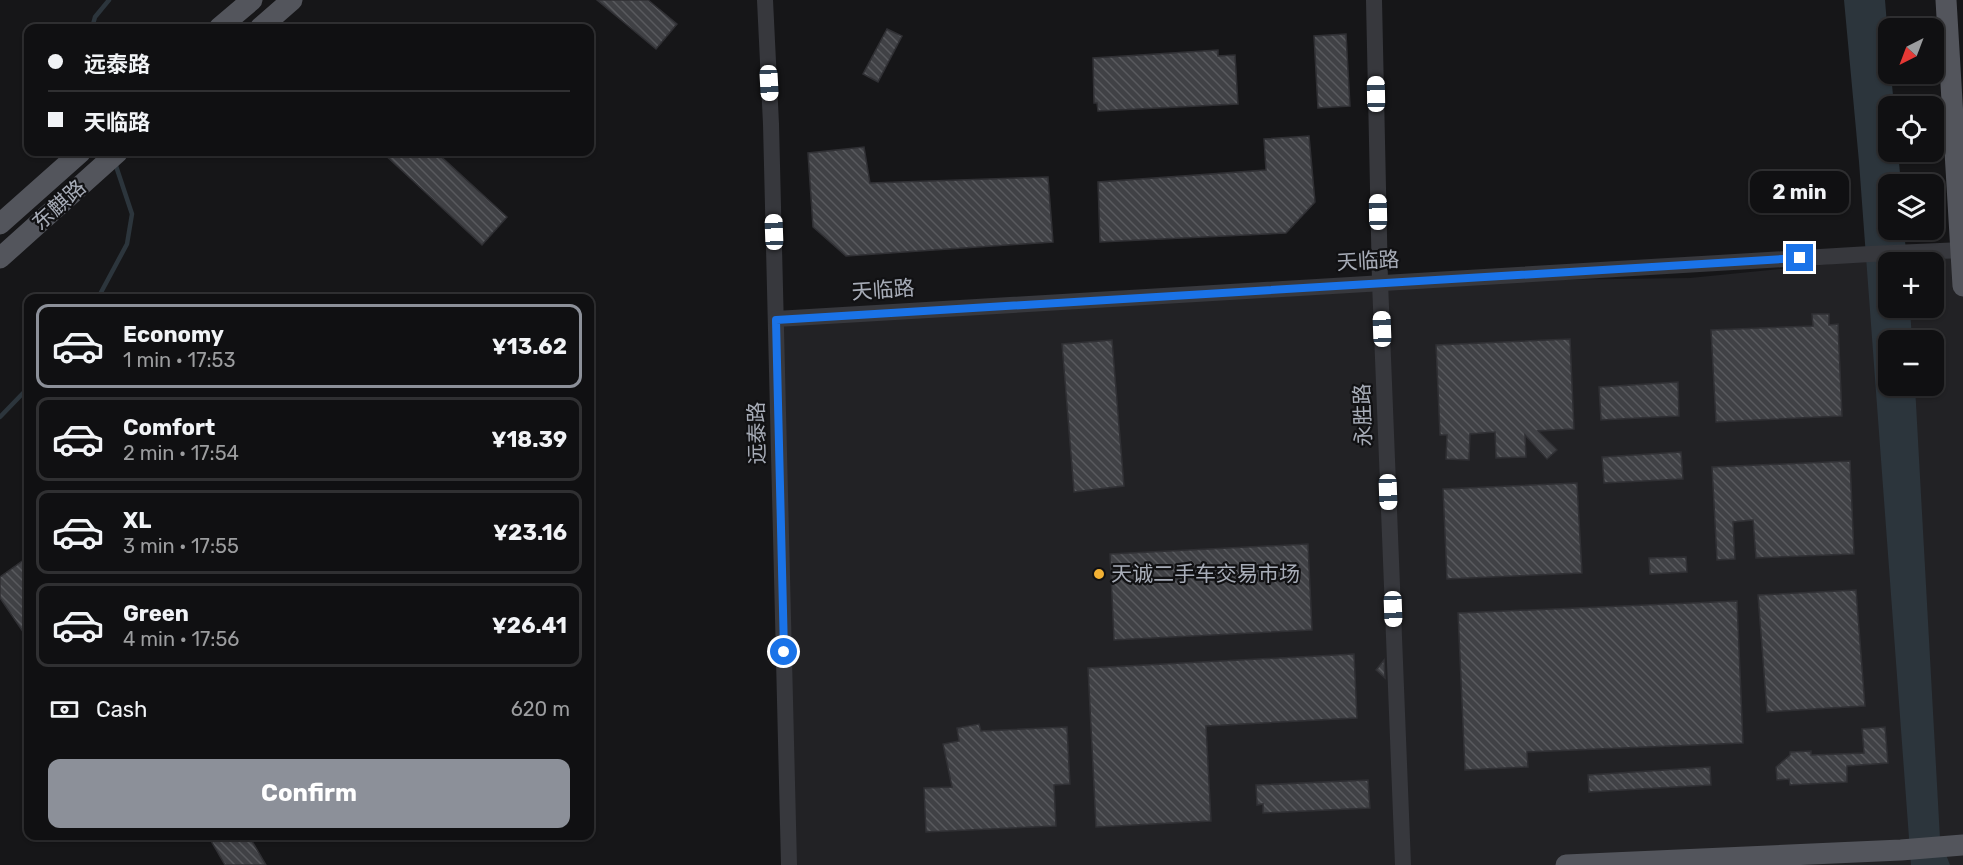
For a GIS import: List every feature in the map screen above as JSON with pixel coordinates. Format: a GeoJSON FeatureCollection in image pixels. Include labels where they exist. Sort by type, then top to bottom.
{"type":"FeatureCollection","features":[{"type":"Feature","properties":{"kind":"main road"},"geometry":{"type":"LineString","coordinates":[[224,24],[252,0]]}},
{"type":"Feature","properties":{"kind":"main road"},"geometry":{"type":"LineString","coordinates":[[265,24],[292,0]]}},
{"type":"Feature","properties":{"kind":"main road"},"geometry":{"type":"LineString","coordinates":[[1946,0],[1963,286]]}},
{"type":"Feature","properties":{"kind":"main road","name":"东麒路"},"geometry":{"type":"LineString","coordinates":[[0,224],[76,156]]}},
{"type":"Feature","properties":{"kind":"main road","name":"东麒路"},"geometry":{"type":"LineString","coordinates":[[0,258],[114,156]]}},
{"type":"Feature","properties":{"kind":"main road"},"geometry":{"type":"LineString","coordinates":[[1566,865],[1871,858],[1901,850],[1958,845]]}},
{"type":"Feature","properties":{"kind":"street","name":"远泰路"},"geometry":{"type":"LineString","coordinates":[[765,0],[776,320],[789,865]]}},
{"type":"Feature","properties":{"kind":"street","name":"永胜路"},"geometry":{"type":"LineString","coordinates":[[1374,0],[1380,282],[1402,865]]}},
{"type":"Feature","properties":{"kind":"street","name":"天临路"},"geometry":{"type":"LineString","coordinates":[[776,320],[1380,282],[1962,250]]}},
{"type":"Feature","properties":{"kind":"shaded area"},"geometry":{"type":"Polygon","coordinates":[[[1844,0],[1885,0],[1886,18],[1878,18],[1878,84],[1892,84],[1893,96],[1878,96],[1878,162],[1899,162],[1900,174],[1878,174],[1878,240],[1905,240],[1906,252],[1878,252],[1878,318],[1911,318],[1911,330],[1878,330],[1878,396],[1916,396],[1940,839],[1950,865],[1911,865],[1859,162],[1844,0]]]}},
{"type":"Feature","properties":{"kind":"shaded area"},"geometry":{"type":"Polygon","coordinates":[[[1963,251],[1963,865],[789,865],[776,320],[1380,282],[1690,278],[1878,259],[1878,318],[1944,318],[1944,253],[1963,251]]]}},
{"type":"Feature","properties":{"kind":"building"},"geometry":{"type":"Polygon","coordinates":[[[597,0],[648,0],[677,24],[656,49],[597,0]]]}},
{"type":"Feature","properties":{"kind":"building"},"geometry":{"type":"Polygon","coordinates":[[[887,29],[902,36],[878,82],[863,74],[887,29]]]}},
{"type":"Feature","properties":{"kind":"building"},"geometry":{"type":"Polygon","coordinates":[[[1346,34],[1350,106],[1318,108],[1314,36],[1346,34]]]}},
{"type":"Feature","properties":{"kind":"building"},"geometry":{"type":"Polygon","coordinates":[[[1218,50],[1218,56],[1235,55],[1238,104],[1098,111],[1097,103],[1094,103],[1093,58],[1218,50]]]}},
{"type":"Feature","properties":{"kind":"building"},"geometry":{"type":"Polygon","coordinates":[[[1309,136],[1315,202],[1286,233],[1100,242],[1098,182],[1266,170],[1264,139],[1309,136]]]}},
{"type":"Feature","properties":{"kind":"building"},"geometry":{"type":"Polygon","coordinates":[[[864,147],[870,183],[1048,177],[1053,242],[846,256],[813,227],[808,153],[864,147]]]}},
{"type":"Feature","properties":{"kind":"building"},"geometry":{"type":"Polygon","coordinates":[[[386,156],[440,156],[507,217],[482,245],[386,156]]]}},
{"type":"Feature","properties":{"kind":"building"},"geometry":{"type":"Polygon","coordinates":[[[1812,314],[1829,314],[1829,325],[1838,324],[1842,416],[1716,422],[1711,330],[1813,326],[1812,314]]]}},
{"type":"Feature","properties":{"kind":"building"},"geometry":{"type":"Polygon","coordinates":[[[1570,339],[1574,429],[1538,431],[1557,450],[1547,459],[1525,435],[1526,457],[1496,458],[1495,432],[1470,434],[1469,460],[1446,459],[1447,435],[1440,435],[1436,345],[1570,339]]]}},
{"type":"Feature","properties":{"kind":"building"},"geometry":{"type":"Polygon","coordinates":[[[1112,340],[1124,486],[1074,492],[1062,344],[1112,340]]]}},
{"type":"Feature","properties":{"kind":"building"},"geometry":{"type":"Polygon","coordinates":[[[1678,382],[1679,416],[1601,420],[1599,387],[1678,382]]]}},
{"type":"Feature","properties":{"kind":"building"},"geometry":{"type":"Polygon","coordinates":[[[1681,452],[1683,479],[1604,483],[1602,457],[1681,452]]]}},
{"type":"Feature","properties":{"kind":"building"},"geometry":{"type":"Polygon","coordinates":[[[1850,461],[1854,554],[1756,558],[1753,520],[1733,522],[1735,559],[1717,560],[1712,467],[1850,461]]]}},
{"type":"Feature","properties":{"kind":"building"},"geometry":{"type":"Polygon","coordinates":[[[1577,483],[1582,573],[1447,579],[1443,489],[1577,483]]]}},
{"type":"Feature","properties":{"kind":"building"},"geometry":{"type":"Polygon","coordinates":[[[1308,544],[1312,630],[1114,640],[1110,554],[1308,544]]]}},
{"type":"Feature","properties":{"kind":"building"},"geometry":{"type":"Polygon","coordinates":[[[1686,557],[1687,572],[1650,574],[1649,558],[1686,557]]]}},
{"type":"Feature","properties":{"kind":"building"},"geometry":{"type":"Polygon","coordinates":[[[24,560],[24,633],[0,598],[0,577],[24,560]]]}},
{"type":"Feature","properties":{"kind":"building"},"geometry":{"type":"Polygon","coordinates":[[[1856,590],[1865,706],[1767,712],[1758,595],[1856,590]]]}},
{"type":"Feature","properties":{"kind":"building"},"geometry":{"type":"Polygon","coordinates":[[[1737,601],[1743,743],[1527,752],[1528,767],[1465,770],[1458,613],[1737,601]]]}},
{"type":"Feature","properties":{"kind":"building"},"geometry":{"type":"Polygon","coordinates":[[[1354,654],[1357,718],[1206,726],[1211,821],[1096,827],[1088,668],[1354,654]]]}},
{"type":"Feature","properties":{"kind":"building"},"geometry":{"type":"Polygon","coordinates":[[[1384,660],[1385,678],[1376,670],[1384,660]]]}},
{"type":"Feature","properties":{"kind":"building"},"geometry":{"type":"Polygon","coordinates":[[[979,724],[981,731],[1067,727],[1070,784],[1054,785],[1056,826],[926,832],[924,788],[952,787],[943,744],[959,741],[957,728],[979,724]]]}},
{"type":"Feature","properties":{"kind":"building"},"geometry":{"type":"Polygon","coordinates":[[[1885,727],[1888,763],[1847,766],[1847,782],[1790,785],[1789,779],[1777,780],[1776,767],[1790,755],[1790,752],[1811,751],[1811,755],[1864,753],[1862,729],[1885,727]]]}},
{"type":"Feature","properties":{"kind":"building"},"geometry":{"type":"Polygon","coordinates":[[[1710,767],[1711,785],[1589,792],[1588,775],[1710,767]]]}},
{"type":"Feature","properties":{"kind":"building"},"geometry":{"type":"Polygon","coordinates":[[[1368,780],[1370,808],[1263,813],[1263,804],[1257,805],[1256,785],[1368,780]]]}},
{"type":"Feature","properties":{"kind":"building"},"geometry":{"type":"Polygon","coordinates":[[[211,840],[251,840],[266,865],[225,865],[211,840]]]}},
{"type":"Feature","properties":{"kind":"waterway"},"geometry":{"type":"LineString","coordinates":[[93,24],[95,17],[109,0]]}},
{"type":"Feature","properties":{"kind":"waterway"},"geometry":{"type":"LineString","coordinates":[[100,294],[127,244],[132,214],[115,163]]}},
{"type":"Feature","properties":{"kind":"waterway"},"geometry":{"type":"LineString","coordinates":[[0,417],[24,392]]}},
{"type":"Feature","properties":{"kind":"place","name":"天诚二手车交易市场"},"geometry":{"type":"Point","coordinates":[1099,574]}},
{"type":"Feature","properties":{"kind":"route"},"geometry":{"type":"LineString","coordinates":[[784,652],[776,320],[1800,258]]}}]}
